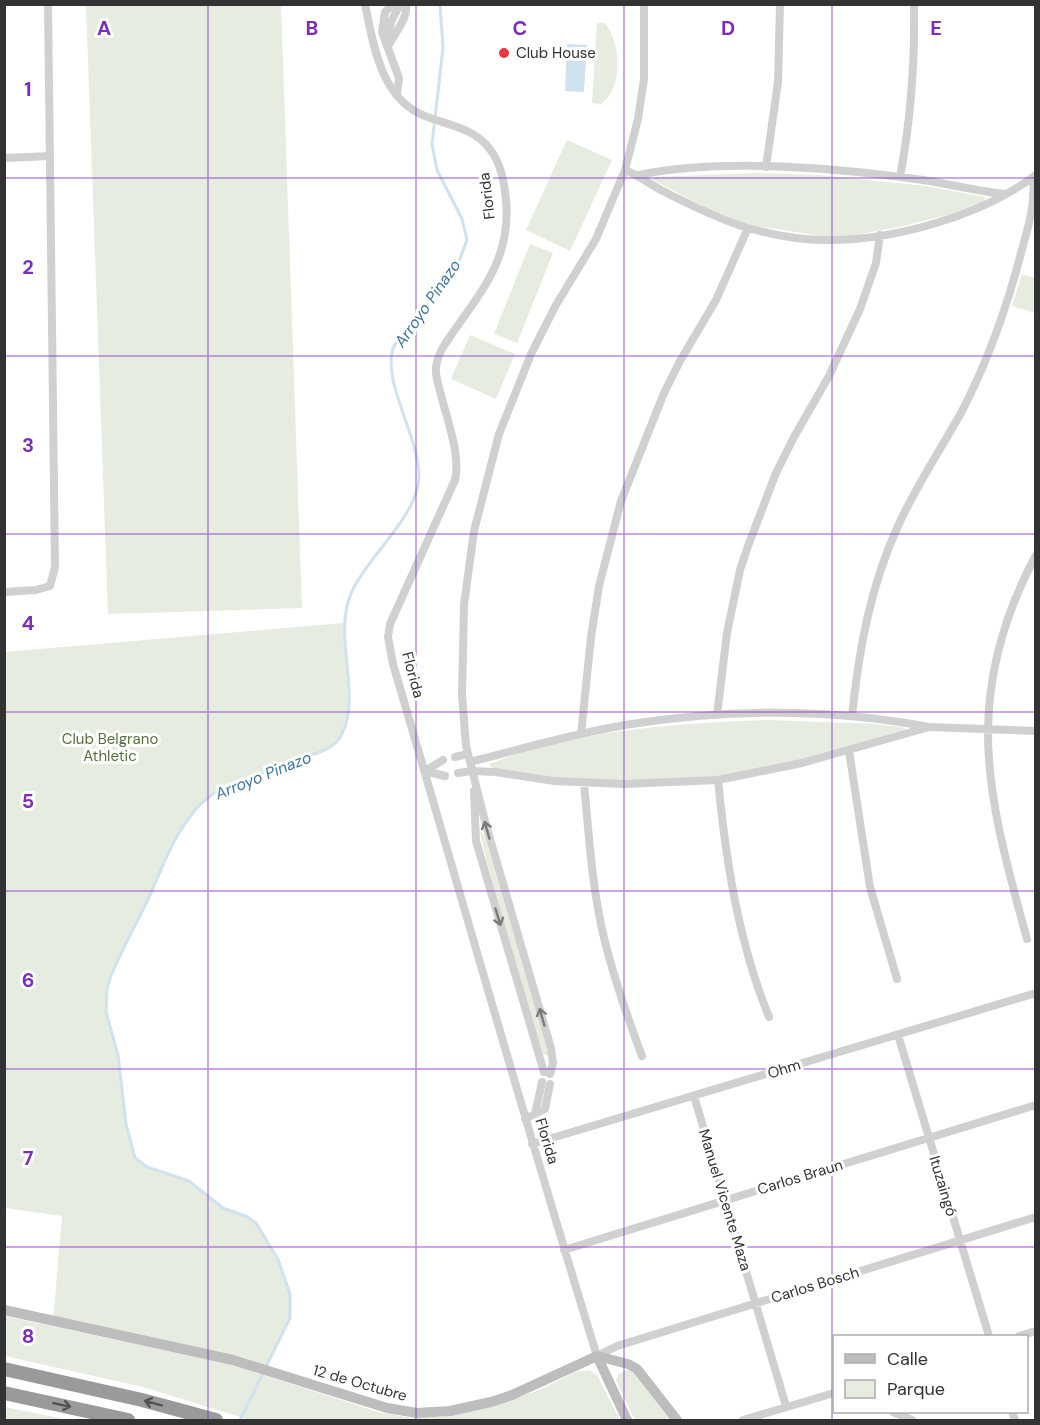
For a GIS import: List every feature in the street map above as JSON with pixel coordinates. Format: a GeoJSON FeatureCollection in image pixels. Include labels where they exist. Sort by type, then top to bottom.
{"type":"FeatureCollection","features":[{"type":"Feature","properties":{"kind":"highway"},"geometry":{"type":"LineString","coordinates":[[4,1369],[75,1384],[213,1420]]}},
{"type":"Feature","properties":{"kind":"highway"},"geometry":{"type":"LineString","coordinates":[[4,1393],[128,1420]]}},
{"type":"Feature","properties":{"kind":"street"},"geometry":{"type":"LineString","coordinates":[[4,592],[36,590],[50,586],[55,567],[48,4]]}},
{"type":"Feature","properties":{"kind":"street","name":"Florida"},"geometry":{"type":"LineString","coordinates":[[365,4],[372,43],[380,68],[397,94],[410,108],[424,116],[476,136],[489,147],[500,166],[502,176],[506,220],[503,245],[496,269],[445,345],[437,362],[436,378],[456,458],[457,474],[453,488],[394,612],[389,630],[389,646],[564,1250],[597,1356],[627,1420]]}},
{"type":"Feature","properties":{"kind":"street"},"geometry":{"type":"LineString","coordinates":[[393,4],[385,12],[382,32],[399,78],[397,94]]}},
{"type":"Feature","properties":{"kind":"street"},"geometry":{"type":"LineString","coordinates":[[388,47],[388,31],[401,4]]}},
{"type":"Feature","properties":{"kind":"street"},"geometry":{"type":"LineString","coordinates":[[388,47],[405,16],[406,4]]}},
{"type":"Feature","properties":{"kind":"street"},"geometry":{"type":"LineString","coordinates":[[472,774],[476,841],[547,1073],[553,1056],[472,774],[465,736],[462,694],[464,605],[474,531],[491,458],[509,405],[556,305],[596,238],[625,170],[638,119],[644,79],[644,4]]}},
{"type":"Feature","properties":{"kind":"street"},"geometry":{"type":"LineString","coordinates":[[766,167],[778,82],[781,40],[780,4]]}},
{"type":"Feature","properties":{"kind":"street"},"geometry":{"type":"LineString","coordinates":[[900,177],[908,138],[914,84],[914,4]]}},
{"type":"Feature","properties":{"kind":"street"},"geometry":{"type":"LineString","coordinates":[[4,158],[50,156]]}},
{"type":"Feature","properties":{"kind":"street"},"geometry":{"type":"LineString","coordinates":[[639,176],[704,168],[766,167],[900,177],[1004,194]]}},
{"type":"Feature","properties":{"kind":"street"},"geometry":{"type":"LineString","coordinates":[[625,170],[673,196],[748,228],[779,235],[826,240],[879,235],[920,227],[958,215],[1004,194],[1034,176],[1035,190],[1027,230],[997,330],[963,410],[898,525],[875,587],[861,646],[852,716]]}},
{"type":"Feature","properties":{"kind":"street"},"geometry":{"type":"LineString","coordinates":[[581,734],[599,586],[621,501],[664,393],[716,300],[748,228]]}},
{"type":"Feature","properties":{"kind":"street"},"geometry":{"type":"LineString","coordinates":[[717,715],[729,624],[748,546],[776,473],[829,376],[860,309],[876,263],[879,235]]}},
{"type":"Feature","properties":{"kind":"street"},"geometry":{"type":"LineString","coordinates":[[1027,939],[998,818],[988,730],[999,648],[1019,588],[1035,555]]}},
{"type":"Feature","properties":{"kind":"street"},"geometry":{"type":"LineString","coordinates":[[455,757],[469,758],[581,734],[677,718],[717,715],[852,716],[929,727],[1035,731]]}},
{"type":"Feature","properties":{"kind":"street"},"geometry":{"type":"LineString","coordinates":[[458,773],[584,783],[718,780],[849,751],[929,727]]}},
{"type":"Feature","properties":{"kind":"street"},"geometry":{"type":"LineString","coordinates":[[849,751],[870,887],[897,979]]}},
{"type":"Feature","properties":{"kind":"street"},"geometry":{"type":"LineString","coordinates":[[425,771],[442,760]]}},
{"type":"Feature","properties":{"kind":"street"},"geometry":{"type":"LineString","coordinates":[[425,771],[445,776]]}},
{"type":"Feature","properties":{"kind":"street"},"geometry":{"type":"LineString","coordinates":[[718,780],[724,837],[734,894],[750,964],[769,1017]]}},
{"type":"Feature","properties":{"kind":"street"},"geometry":{"type":"LineString","coordinates":[[584,783],[594,884],[605,941],[624,1008],[642,1056]]}},
{"type":"Feature","properties":{"kind":"street","name":"Ohm"},"geometry":{"type":"LineString","coordinates":[[532,1144],[1035,993]]}},
{"type":"Feature","properties":{"kind":"street","name":"Ituzaingó"},"geometry":{"type":"LineString","coordinates":[[898,1035],[989,1335]]}},
{"type":"Feature","properties":{"kind":"street"},"geometry":{"type":"LineString","coordinates":[[541,1059],[553,1056]]}},
{"type":"Feature","properties":{"kind":"street"},"geometry":{"type":"LineString","coordinates":[[525,1119],[545,1109],[546,1083]]}},
{"type":"Feature","properties":{"kind":"street","name":"Manuel Vicente Maza"},"geometry":{"type":"LineString","coordinates":[[694,1096],[786,1406]]}},
{"type":"Feature","properties":{"kind":"street","name":"Carlos Braun"},"geometry":{"type":"LineString","coordinates":[[564,1250],[1035,1105]]}},
{"type":"Feature","properties":{"kind":"street","name":"Carlos Bosch"},"geometry":{"type":"LineString","coordinates":[[597,1356],[617,1346],[1035,1217]]}},
{"type":"Feature","properties":{"kind":"street","name":"12 de Octubre"},"geometry":{"type":"LineString","coordinates":[[4,1310],[233,1360],[387,1408],[417,1413],[433,1413],[469,1407],[512,1395],[597,1356]]}},
{"type":"Feature","properties":{"kind":"street"},"geometry":{"type":"LineString","coordinates":[[597,1356],[628,1364],[637,1369],[677,1420]]}},
{"type":"Feature","properties":{"kind":"street"},"geometry":{"type":"LineString","coordinates":[[743,1420],[833,1393]]}},
{"type":"Feature","properties":{"kind":"street"},"geometry":{"type":"LineString","coordinates":[[896,1416],[912,1420]]}},
{"type":"Feature","properties":{"kind":"green space"},"geometry":{"type":"Polygon","coordinates":[[[86,5],[281,5],[302,608],[108,614],[86,5]]]}},
{"type":"Feature","properties":{"kind":"green space"},"geometry":{"type":"Polygon","coordinates":[[[597,23],[605,23],[610,32],[617,53],[618,65],[614,87],[601,104],[592,103],[597,23]]]}},
{"type":"Feature","properties":{"kind":"green space"},"geometry":{"type":"Polygon","coordinates":[[[567,140],[612,160],[570,251],[526,230],[567,140]]]}},
{"type":"Feature","properties":{"kind":"green space"},"geometry":{"type":"Polygon","coordinates":[[[757,173],[817,175],[926,186],[985,197],[984,201],[951,214],[899,227],[855,235],[827,237],[750,225],[709,209],[653,180],[654,177],[757,173]]]}},
{"type":"Feature","properties":{"kind":"green space"},"geometry":{"type":"Polygon","coordinates":[[[530,244],[553,253],[517,343],[494,334],[530,244]]]}},
{"type":"Feature","properties":{"kind":"green space"},"geometry":{"type":"Polygon","coordinates":[[[1022,274],[1035,278],[1035,313],[1012,306],[1022,274]]]}},
{"type":"Feature","properties":{"kind":"green space"},"geometry":{"type":"Polygon","coordinates":[[[470,335],[515,354],[496,399],[451,379],[470,335]]]}},
{"type":"Feature","properties":{"kind":"green space","name":"Club Belgrano Athletic"},"geometry":{"type":"Polygon","coordinates":[[[344,623],[348,695],[342,734],[337,741],[321,752],[235,784],[209,797],[198,808],[169,850],[107,989],[106,1012],[118,1055],[126,1124],[135,1158],[147,1167],[189,1181],[229,1211],[248,1217],[256,1223],[278,1259],[290,1294],[290,1318],[264,1369],[53,1321],[62,1216],[5,1208],[5,652],[344,623]]]}},
{"type":"Feature","properties":{"kind":"green space"},"geometry":{"type":"Polygon","coordinates":[[[768,720],[875,724],[906,729],[796,762],[714,777],[668,781],[558,778],[497,769],[489,764],[556,743],[626,730],[697,723],[768,720]]]}},
{"type":"Feature","properties":{"kind":"green space"},"geometry":{"type":"Polygon","coordinates":[[[481,831],[485,837],[549,1054],[547,1056],[543,1054],[510,944],[481,831]]]}},
{"type":"Feature","properties":{"kind":"green space"},"geometry":{"type":"Polygon","coordinates":[[[4,1316],[233,1365],[378,1412],[411,1418],[440,1417],[488,1408],[542,1389],[575,1372],[589,1370],[597,1375],[620,1420],[250,1420],[143,1387],[5,1356],[4,1316]]]}},
{"type":"Feature","properties":{"kind":"green space"},"geometry":{"type":"Polygon","coordinates":[[[625,1370],[637,1375],[672,1420],[635,1420],[616,1381],[618,1375],[625,1370]]]}},
{"type":"Feature","properties":{"kind":"green space"},"geometry":{"type":"Polygon","coordinates":[[[5,1407],[69,1420],[5,1420],[5,1407]]]}},
{"type":"Feature","properties":{"kind":"water"},"geometry":{"type":"Polygon","coordinates":[[[567,44],[587,45],[584,92],[565,91],[567,44]]]}},
{"type":"Feature","properties":{"kind":"waterway","name":"Arroyo Pinazo"},"geometry":{"type":"LineString","coordinates":[[240,1420],[290,1318],[290,1294],[278,1259],[256,1223],[248,1217],[223,1208],[189,1181],[147,1167],[135,1158],[126,1124],[118,1055],[106,1012],[107,989],[110,978],[174,841],[199,806],[209,797],[227,787],[327,749],[342,734],[349,703],[345,632],[345,615],[349,599],[355,584],[400,523],[417,491],[418,461],[393,380],[391,366],[394,346],[445,283],[458,264],[467,240],[462,219],[437,170],[432,144],[443,48],[440,4]]}},
{"type":"Feature","properties":{"kind":"place","name":"Club House"},"geometry":{"type":"Point","coordinates":[504,53]}}]}
